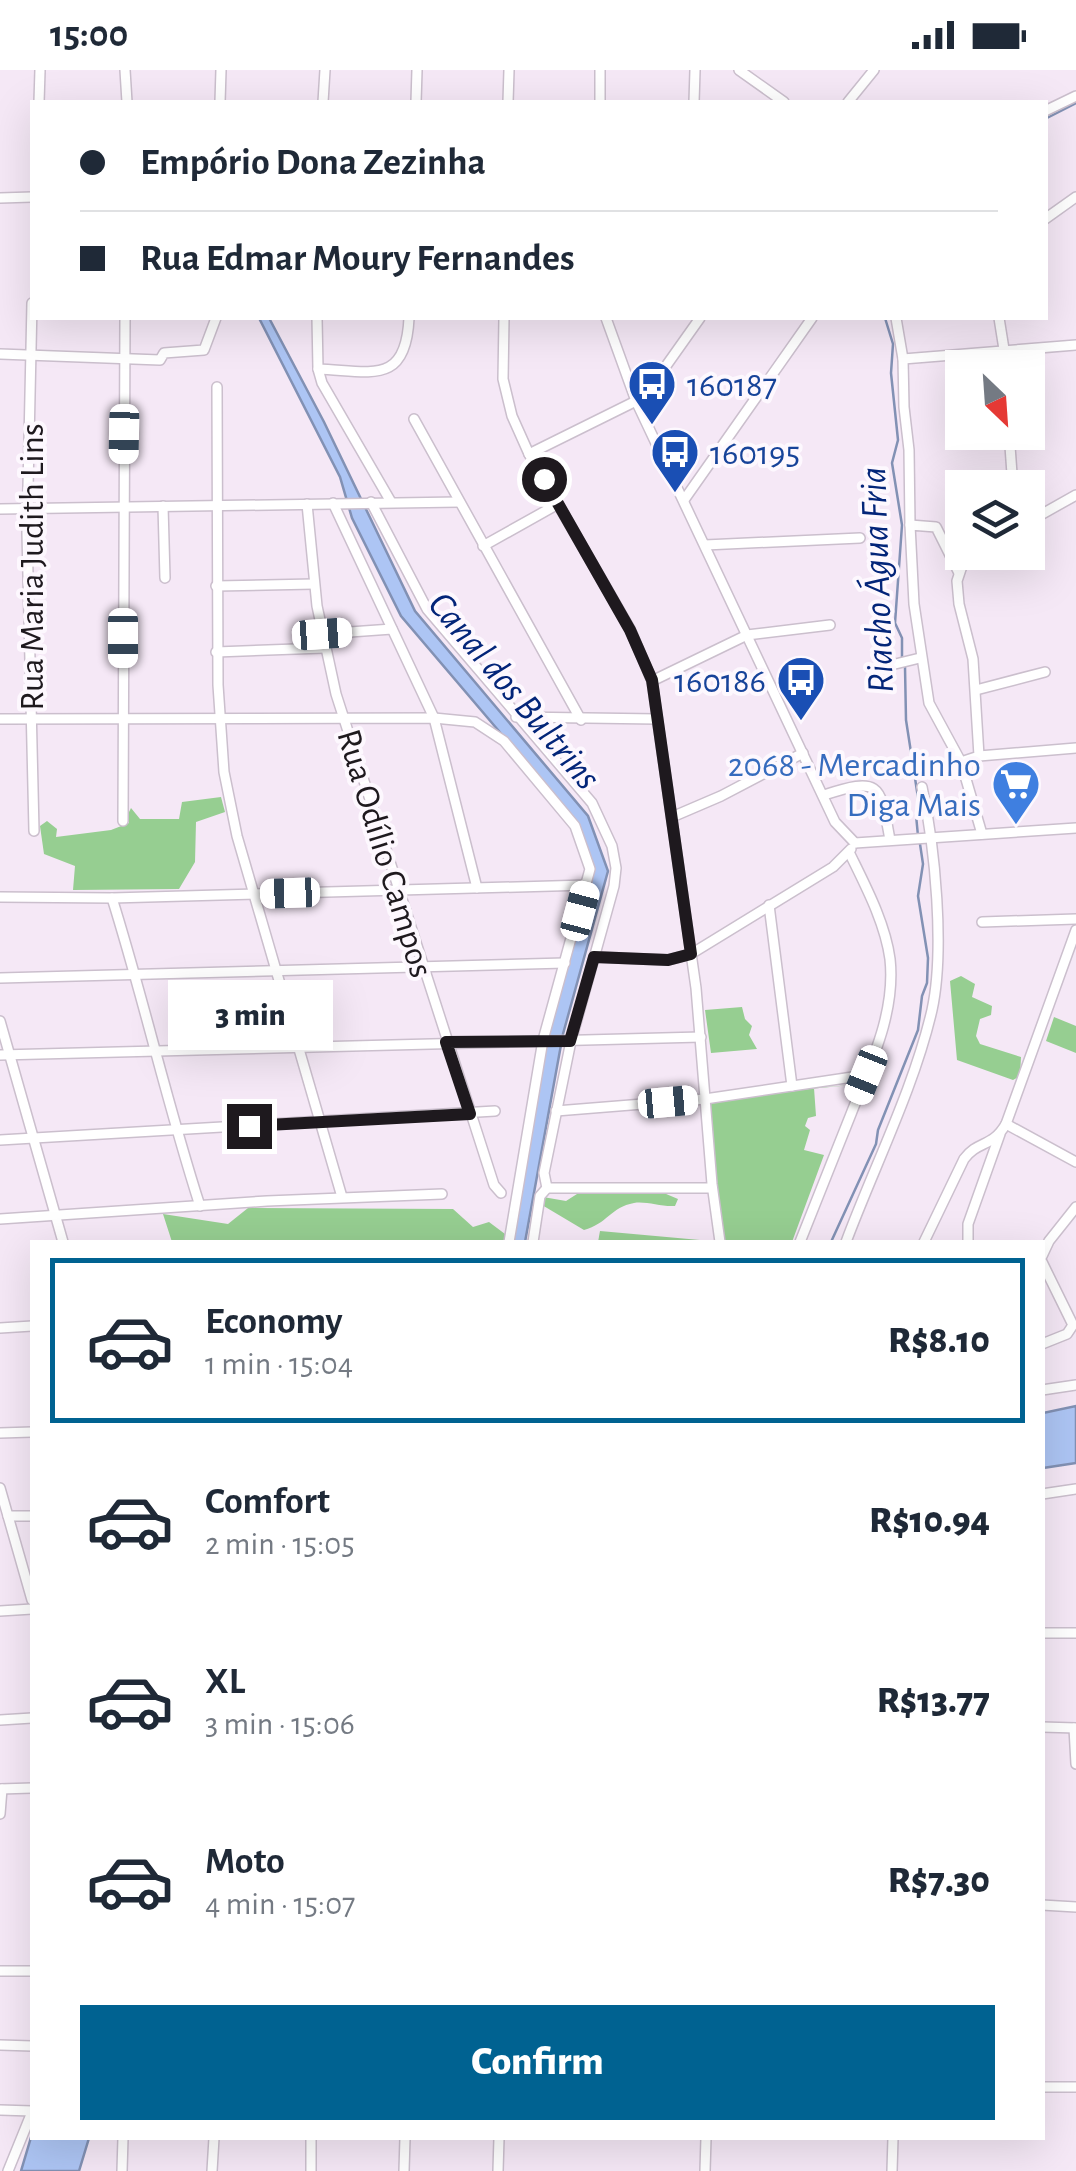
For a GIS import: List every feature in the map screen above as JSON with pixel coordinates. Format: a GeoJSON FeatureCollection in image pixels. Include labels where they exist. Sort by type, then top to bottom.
{"type":"FeatureCollection","features":[{"type":"Feature","properties":{"kind":"street"},"geometry":{"type":"LineString","coordinates":[[39,100],[40,70]]}},
{"type":"Feature","properties":{"kind":"street"},"geometry":{"type":"LineString","coordinates":[[125,70],[128,100]]}},
{"type":"Feature","properties":{"kind":"street"},"geometry":{"type":"LineString","coordinates":[[220,100],[221,70]]}},
{"type":"Feature","properties":{"kind":"street"},"geometry":{"type":"LineString","coordinates":[[323,100],[325,70]]}},
{"type":"Feature","properties":{"kind":"street"},"geometry":{"type":"LineString","coordinates":[[416,100],[417,70]]}},
{"type":"Feature","properties":{"kind":"street"},"geometry":{"type":"LineString","coordinates":[[508,100],[509,70]]}},
{"type":"Feature","properties":{"kind":"street"},"geometry":{"type":"LineString","coordinates":[[600,70],[600,100]]}},
{"type":"Feature","properties":{"kind":"street"},"geometry":{"type":"LineString","coordinates":[[694,100],[695,70]]}},
{"type":"Feature","properties":{"kind":"street"},"geometry":{"type":"LineString","coordinates":[[850,100],[874,70]]}},
{"type":"Feature","properties":{"kind":"street"},"geometry":{"type":"LineString","coordinates":[[747,72],[782,100]]}},
{"type":"Feature","properties":{"kind":"street"},"geometry":{"type":"LineString","coordinates":[[1048,110],[1076,96]]}},
{"type":"Feature","properties":{"kind":"street"},"geometry":{"type":"LineString","coordinates":[[0,198],[30,197]]}},
{"type":"Feature","properties":{"kind":"street"},"geometry":{"type":"LineString","coordinates":[[1048,217],[1076,197]]}},
{"type":"Feature","properties":{"kind":"street","name":"Rua Maria Judith Lins"},"geometry":{"type":"LineString","coordinates":[[32,320],[28,509],[34,831]]}},
{"type":"Feature","properties":{"kind":"street"},"geometry":{"type":"LineString","coordinates":[[123,821],[125,320]]}},
{"type":"Feature","properties":{"kind":"street"},"geometry":{"type":"LineString","coordinates":[[0,354],[160,360],[164,353],[204,350],[215,320]]}},
{"type":"Feature","properties":{"kind":"street"},"geometry":{"type":"LineString","coordinates":[[317,320],[318,369],[332,405],[391,502]]}},
{"type":"Feature","properties":{"kind":"street"},"geometry":{"type":"LineString","coordinates":[[318,369],[389,368],[406,349],[408,320]]}},
{"type":"Feature","properties":{"kind":"street"},"geometry":{"type":"LineString","coordinates":[[504,320],[504,388],[512,416],[630,630],[652,680],[702,1037],[712,1188],[720,1240]]}},
{"type":"Feature","properties":{"kind":"street"},"geometry":{"type":"LineString","coordinates":[[607,320],[636,401],[835,822],[852,847],[890,960],[889,1004],[866,1075],[801,1240]]}},
{"type":"Feature","properties":{"kind":"street"},"geometry":{"type":"LineString","coordinates":[[530,454],[636,401],[650,390],[699,320]]}},
{"type":"Feature","properties":{"kind":"street"},"geometry":{"type":"LineString","coordinates":[[684,500],[811,320]]}},
{"type":"Feature","properties":{"kind":"street"},"geometry":{"type":"LineString","coordinates":[[896,320],[904,358],[910,570],[920,658],[929,702],[962,762],[982,834]]}},
{"type":"Feature","properties":{"kind":"street"},"geometry":{"type":"LineString","coordinates":[[999,320],[1004,350]]}},
{"type":"Feature","properties":{"kind":"street"},"geometry":{"type":"LineString","coordinates":[[1035,350],[1076,346]]}},
{"type":"Feature","properties":{"kind":"street"},"geometry":{"type":"LineString","coordinates":[[904,358],[945,356]]}},
{"type":"Feature","properties":{"kind":"street"},"geometry":{"type":"LineString","coordinates":[[217,386],[216,652],[229,803],[342,1196]]}},
{"type":"Feature","properties":{"kind":"street"},"geometry":{"type":"LineString","coordinates":[[414,419],[582,720]]}},
{"type":"Feature","properties":{"kind":"street"},"geometry":{"type":"LineString","coordinates":[[1045,512],[1076,495]]}},
{"type":"Feature","properties":{"kind":"street"},"geometry":{"type":"LineString","coordinates":[[368,502],[427,609],[592,803],[608,833],[616,880],[567,1041],[544,1173],[547,1188]]}},
{"type":"Feature","properties":{"kind":"street"},"geometry":{"type":"LineString","coordinates":[[0,509],[459,502]]}},
{"type":"Feature","properties":{"kind":"street"},"geometry":{"type":"LineString","coordinates":[[338,503],[434,718],[477,888]]}},
{"type":"Feature","properties":{"kind":"street","name":"Rua Odílio Campos"},"geometry":{"type":"LineString","coordinates":[[307,504],[324,648],[446,1042],[494,1187],[501,1193]]}},
{"type":"Feature","properties":{"kind":"street"},"geometry":{"type":"LineString","coordinates":[[482,546],[558,504]]}},
{"type":"Feature","properties":{"kind":"street"},"geometry":{"type":"LineString","coordinates":[[164,506],[165,578]]}},
{"type":"Feature","properties":{"kind":"street"},"geometry":{"type":"LineString","coordinates":[[910,525],[936,527],[958,573],[959,604],[974,658],[978,756]]}},
{"type":"Feature","properties":{"kind":"street"},"geometry":{"type":"LineString","coordinates":[[705,545],[860,538]]}},
{"type":"Feature","properties":{"kind":"street"},"geometry":{"type":"LineString","coordinates":[[216,586],[314,584]]}},
{"type":"Feature","properties":{"kind":"street"},"geometry":{"type":"LineString","coordinates":[[652,680],[747,634],[830,625]]}},
{"type":"Feature","properties":{"kind":"street"},"geometry":{"type":"LineString","coordinates":[[322,634],[392,628]]}},
{"type":"Feature","properties":{"kind":"street"},"geometry":{"type":"LineString","coordinates":[[216,652],[324,648]]}},
{"type":"Feature","properties":{"kind":"street"},"geometry":{"type":"LineString","coordinates":[[887,666],[920,658]]}},
{"type":"Feature","properties":{"kind":"street"},"geometry":{"type":"LineString","coordinates":[[976,690],[1045,672]]}},
{"type":"Feature","properties":{"kind":"street"},"geometry":{"type":"LineString","coordinates":[[516,717],[657,719]]}},
{"type":"Feature","properties":{"kind":"street"},"geometry":{"type":"LineString","coordinates":[[0,719],[434,718],[475,722],[496,734],[520,758],[575,826],[590,870],[545,1040],[509,1240]]}},
{"type":"Feature","properties":{"kind":"street"},"geometry":{"type":"LineString","coordinates":[[962,762],[978,756],[1076,748]]}},
{"type":"Feature","properties":{"kind":"street"},"geometry":{"type":"LineString","coordinates":[[672,816],[721,796],[803,753]]}},
{"type":"Feature","properties":{"kind":"street"},"geometry":{"type":"LineString","coordinates":[[824,796],[866,785],[876,788],[882,794],[890,840]]}},
{"type":"Feature","properties":{"kind":"street"},"geometry":{"type":"LineString","coordinates":[[847,1240],[932,1013],[937,960],[932,838],[922,787]]}},
{"type":"Feature","properties":{"kind":"street"},"geometry":{"type":"LineString","coordinates":[[594,957],[668,960],[691,954],[842,860],[852,847],[906,838],[1076,828]]}},
{"type":"Feature","properties":{"kind":"street"},"geometry":{"type":"LineString","coordinates":[[0,896],[112,898],[587,885]]}},
{"type":"Feature","properties":{"kind":"street"},"geometry":{"type":"LineString","coordinates":[[112,898],[200,1206]]}},
{"type":"Feature","properties":{"kind":"street"},"geometry":{"type":"LineString","coordinates":[[769,905],[792,1086]]}},
{"type":"Feature","properties":{"kind":"street"},"geometry":{"type":"LineString","coordinates":[[982,922],[1076,919]]}},
{"type":"Feature","properties":{"kind":"street"},"geometry":{"type":"LineString","coordinates":[[968,1240],[968,1224],[1034,1054],[1076,930]]}},
{"type":"Feature","properties":{"kind":"street"},"geometry":{"type":"LineString","coordinates":[[0,978],[566,963]]}},
{"type":"Feature","properties":{"kind":"street"},"geometry":{"type":"LineString","coordinates":[[0,1021],[4,1055],[34,1138],[62,1240]]}},
{"type":"Feature","properties":{"kind":"street"},"geometry":{"type":"LineString","coordinates":[[4,1055],[702,1037]]}},
{"type":"Feature","properties":{"kind":"street"},"geometry":{"type":"LineString","coordinates":[[556,1111],[705,1098],[866,1075]]}},
{"type":"Feature","properties":{"kind":"street"},"geometry":{"type":"LineString","coordinates":[[0,1140],[495,1112]]}},
{"type":"Feature","properties":{"kind":"street"},"geometry":{"type":"LineString","coordinates":[[1003,1128],[1076,1162]]}},
{"type":"Feature","properties":{"kind":"street"},"geometry":{"type":"LineString","coordinates":[[925,1240],[947,1188],[968,1153],[994,1140],[1003,1128]]}},
{"type":"Feature","properties":{"kind":"street"},"geometry":{"type":"LineString","coordinates":[[533,1240],[540,1196],[547,1188],[712,1188]]}},
{"type":"Feature","properties":{"kind":"street"},"geometry":{"type":"LineString","coordinates":[[0,1219],[342,1196],[442,1194]]}},
{"type":"Feature","properties":{"kind":"street"},"geometry":{"type":"LineString","coordinates":[[1045,1250],[1076,1207]]}},
{"type":"Feature","properties":{"kind":"street"},"geometry":{"type":"LineString","coordinates":[[1045,1269],[1072,1323],[1071,1330],[1045,1343]]}},
{"type":"Feature","properties":{"kind":"street"},"geometry":{"type":"LineString","coordinates":[[0,1328],[30,1326]]}},
{"type":"Feature","properties":{"kind":"street"},"geometry":{"type":"LineString","coordinates":[[1045,1390],[1076,1385]]}},
{"type":"Feature","properties":{"kind":"street"},"geometry":{"type":"LineString","coordinates":[[0,1433],[30,1432]]}},
{"type":"Feature","properties":{"kind":"street"},"geometry":{"type":"LineString","coordinates":[[0,1488],[30,1593]]}},
{"type":"Feature","properties":{"kind":"street"},"geometry":{"type":"LineString","coordinates":[[1045,1494],[1076,1489]]}},
{"type":"Feature","properties":{"kind":"street"},"geometry":{"type":"LineString","coordinates":[[8,1516],[30,1516]]}},
{"type":"Feature","properties":{"kind":"street"},"geometry":{"type":"LineString","coordinates":[[0,1612],[30,1610]]}},
{"type":"Feature","properties":{"kind":"street"},"geometry":{"type":"LineString","coordinates":[[1045,1632],[1076,1633]]}},
{"type":"Feature","properties":{"kind":"street"},"geometry":{"type":"LineString","coordinates":[[0,1720],[30,1718]]}},
{"type":"Feature","properties":{"kind":"street"},"geometry":{"type":"LineString","coordinates":[[1045,1726],[1075,1728],[1076,1764]]}},
{"type":"Feature","properties":{"kind":"street"},"geometry":{"type":"LineString","coordinates":[[0,1814],[1,1789],[30,1788]]}},
{"type":"Feature","properties":{"kind":"street"},"geometry":{"type":"LineString","coordinates":[[1045,1905],[1076,1907]]}},
{"type":"Feature","properties":{"kind":"street"},"geometry":{"type":"LineString","coordinates":[[0,1970],[30,1971]]}},
{"type":"Feature","properties":{"kind":"street"},"geometry":{"type":"LineString","coordinates":[[0,2046],[30,2046]]}},
{"type":"Feature","properties":{"kind":"street"},"geometry":{"type":"LineString","coordinates":[[1045,2087],[1076,2087]]}},
{"type":"Feature","properties":{"kind":"street"},"geometry":{"type":"LineString","coordinates":[[0,2110],[30,2111]]}},
{"type":"Feature","properties":{"kind":"street"},"geometry":{"type":"LineString","coordinates":[[8,2171],[30,2116]]}},
{"type":"Feature","properties":{"kind":"street"},"geometry":{"type":"LineString","coordinates":[[122,2140],[122,2171]]}},
{"type":"Feature","properties":{"kind":"street"},"geometry":{"type":"LineString","coordinates":[[212,2171],[214,2140]]}},
{"type":"Feature","properties":{"kind":"street"},"geometry":{"type":"LineString","coordinates":[[311,2140],[311,2171]]}},
{"type":"Feature","properties":{"kind":"street"},"geometry":{"type":"LineString","coordinates":[[404,2171],[405,2140]]}},
{"type":"Feature","properties":{"kind":"street"},"geometry":{"type":"LineString","coordinates":[[498,2140],[498,2171]]}},
{"type":"Feature","properties":{"kind":"street"},"geometry":{"type":"LineString","coordinates":[[704,2171],[706,2140]]}},
{"type":"Feature","properties":{"kind":"street"},"geometry":{"type":"LineString","coordinates":[[892,2171],[893,2140]]}},
{"type":"Feature","properties":{"kind":"green space"},"geometry":{"type":"Polygon","coordinates":[[[221,797],[225,812],[196,822],[195,862],[179,889],[73,890],[75,866],[44,854],[40,826],[47,821],[57,829],[56,837],[111,830],[129,823],[131,808],[140,819],[179,819],[182,802],[221,797]]]}},
{"type":"Feature","properties":{"kind":"green space"},"geometry":{"type":"Polygon","coordinates":[[[961,976],[975,984],[972,997],[992,1006],[991,1015],[980,1019],[976,1036],[980,1044],[1021,1057],[1020,1076],[1013,1080],[957,1060],[950,981],[961,976]]]}},
{"type":"Feature","properties":{"kind":"green space"},"geometry":{"type":"Polygon","coordinates":[[[742,1007],[752,1026],[749,1035],[757,1049],[711,1053],[705,1010],[742,1007]]]}},
{"type":"Feature","properties":{"kind":"green space"},"geometry":{"type":"Polygon","coordinates":[[[1054,1017],[1076,1026],[1076,1053],[1046,1041],[1054,1017]]]}},
{"type":"Feature","properties":{"kind":"green space"},"geometry":{"type":"Polygon","coordinates":[[[814,1089],[816,1116],[808,1118],[805,1126],[810,1130],[804,1150],[824,1155],[793,1240],[722,1240],[705,1099],[814,1089]]]}},
{"type":"Feature","properties":{"kind":"green space"},"geometry":{"type":"Polygon","coordinates":[[[652,1188],[678,1199],[675,1206],[626,1205],[584,1230],[542,1205],[543,1197],[566,1201],[577,1194],[652,1188]]]}},
{"type":"Feature","properties":{"kind":"green space"},"geometry":{"type":"Polygon","coordinates":[[[248,1208],[453,1209],[473,1227],[489,1222],[505,1234],[504,1240],[171,1240],[163,1214],[228,1224],[248,1208]]]}},
{"type":"Feature","properties":{"kind":"green space"},"geometry":{"type":"Polygon","coordinates":[[[600,1231],[700,1240],[598,1240],[600,1231]]]}},
{"type":"Feature","properties":{"kind":"water","name":"Canal dos Bultrins"},"geometry":{"type":"Polygon","coordinates":[[[260,320],[270,320],[415,611],[588,816],[608,871],[563,1034],[525,1240],[511,1240],[548,1034],[593,871],[578,824],[401,616],[352,518],[340,477],[260,320]]]}},
{"type":"Feature","properties":{"kind":"water"},"geometry":{"type":"Polygon","coordinates":[[[1076,1406],[1076,1463],[1045,1468],[1045,1413],[1076,1406]]]}},
{"type":"Feature","properties":{"kind":"water"},"geometry":{"type":"Polygon","coordinates":[[[30,2140],[88,2140],[79,2171],[21,2171],[30,2140]]]}},
{"type":"Feature","properties":{"kind":"waterway","name":"Riacho Água Fria"},"geometry":{"type":"LineString","coordinates":[[1048,117],[1076,103]]}},
{"type":"Feature","properties":{"kind":"waterway","name":"Riacho Água Fria"},"geometry":{"type":"LineString","coordinates":[[886,320],[893,344],[891,373],[898,440],[892,463],[902,525],[895,623],[902,638],[902,660]]}},
{"type":"Feature","properties":{"kind":"waterway","name":"Riacho Água Fria"},"geometry":{"type":"LineString","coordinates":[[905,667],[906,720],[919,804],[918,836]]}},
{"type":"Feature","properties":{"kind":"waterway","name":"Riacho Água Fria"},"geometry":{"type":"LineString","coordinates":[[832,1240],[876,1144],[918,1030],[928,958],[918,896],[923,864],[920,844]]}},
{"type":"Feature","properties":{"kind":"place","name":"160187"},"geometry":{"type":"Point","coordinates":[652,426]}},
{"type":"Feature","properties":{"kind":"place","name":"160195"},"geometry":{"type":"Point","coordinates":[675,494]}},
{"type":"Feature","properties":{"kind":"place","name":"160186"},"geometry":{"type":"Point","coordinates":[801,722]}},
{"type":"Feature","properties":{"kind":"place","name":"2068 - Mercadinho Diga Mais"},"geometry":{"type":"Point","coordinates":[1016,826]}},
{"type":"Feature","properties":{"kind":"route"},"geometry":{"type":"LineString","coordinates":[[249,1126],[470,1114],[446,1042],[570,1041],[594,957],[668,960],[691,954],[652,680],[630,630],[544,479]]}}]}
